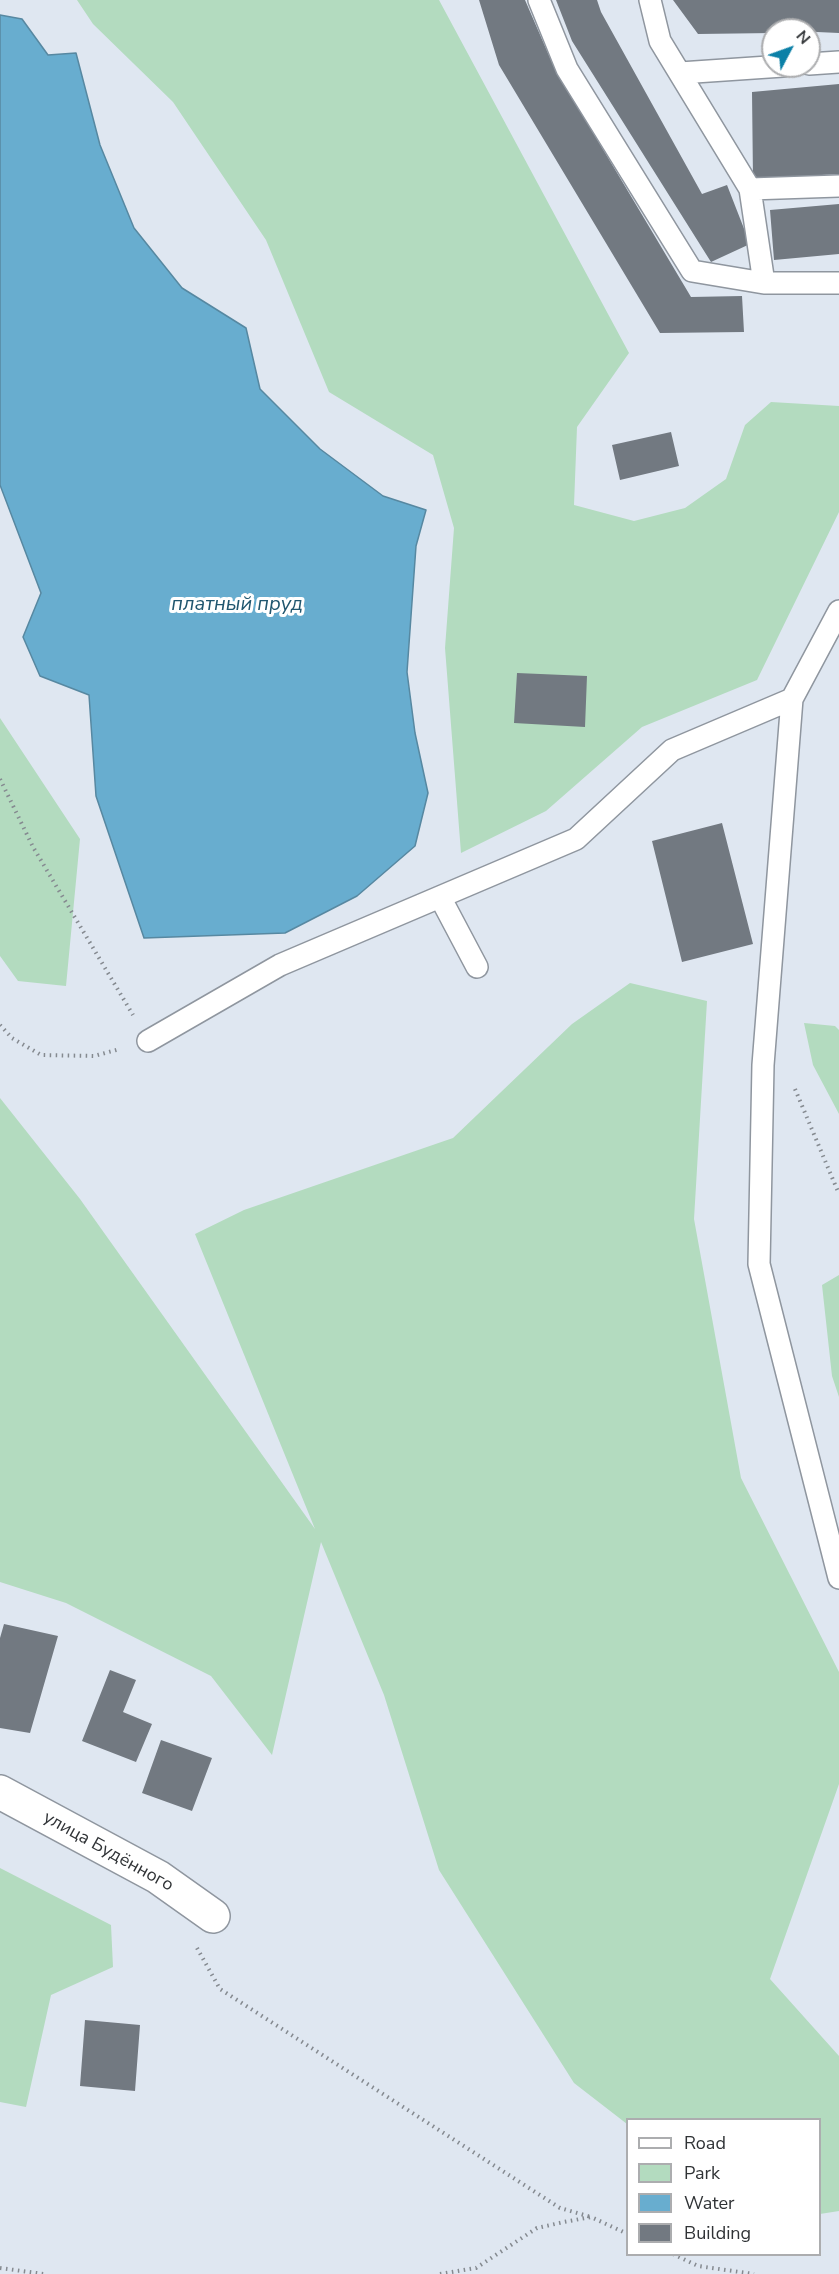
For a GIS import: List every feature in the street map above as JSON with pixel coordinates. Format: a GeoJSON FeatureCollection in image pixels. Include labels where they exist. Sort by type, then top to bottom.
{"type":"FeatureCollection","features":[{"type":"Feature","properties":{"kind":"street","name":"улица Будённого"},"geometry":{"type":"LineString","coordinates":[[0,1792],[158,1876],[202,1927]]}},
{"type":"Feature","properties":{"kind":"lane"},"geometry":{"type":"LineString","coordinates":[[539,0],[567,69],[692,271],[764,283],[839,283]]}},
{"type":"Feature","properties":{"kind":"lane"},"geometry":{"type":"LineString","coordinates":[[650,0],[660,41],[750,189],[764,283]]}},
{"type":"Feature","properties":{"kind":"lane"},"geometry":{"type":"LineString","coordinates":[[821,63],[839,62]]}},
{"type":"Feature","properties":{"kind":"lane"},"geometry":{"type":"LineString","coordinates":[[680,73],[761,67]]}},
{"type":"Feature","properties":{"kind":"lane"},"geometry":{"type":"LineString","coordinates":[[750,189],[839,186]]}},
{"type":"Feature","properties":{"kind":"lane"},"geometry":{"type":"LineString","coordinates":[[839,611],[792,699],[763,1065],[759,1264],[839,1578]]}},
{"type":"Feature","properties":{"kind":"lane"},"geometry":{"type":"LineString","coordinates":[[148,1041],[280,965],[576,838],[672,750],[792,699]]}},
{"type":"Feature","properties":{"kind":"lane"},"geometry":{"type":"LineString","coordinates":[[440,897],[477,967]]}},
{"type":"Feature","properties":{"kind":"path"},"geometry":{"type":"LineString","coordinates":[[0,778],[33,847],[148,1041],[94,1056],[41,1055],[12,1038],[0,1025]]}},
{"type":"Feature","properties":{"kind":"path"},"geometry":{"type":"LineString","coordinates":[[794,1088],[839,1194]]}},
{"type":"Feature","properties":{"kind":"path"},"geometry":{"type":"LineString","coordinates":[[202,1927],[220,1989],[560,2208],[591,2217],[626,2234]]}},
{"type":"Feature","properties":{"kind":"path"},"geometry":{"type":"LineString","coordinates":[[440,2274],[476,2268],[537,2228],[591,2217]]}},
{"type":"Feature","properties":{"kind":"path"},"geometry":{"type":"LineString","coordinates":[[677,2256],[698,2266],[754,2274]]}},
{"type":"Feature","properties":{"kind":"path"},"geometry":{"type":"LineString","coordinates":[[0,2268],[44,2274]]}},
{"type":"Feature","properties":{"kind":"green space"},"geometry":{"type":"Polygon","coordinates":[[[77,0],[439,0],[629,353],[577,427],[574,505],[634,521],[685,508],[726,479],[745,425],[771,402],[839,406],[839,512],[757,680],[642,727],[546,811],[461,853],[445,648],[454,528],[433,455],[329,392],[266,240],[173,102],[93,24],[77,0]]]}},
{"type":"Feature","properties":{"kind":"green space"},"geometry":{"type":"Polygon","coordinates":[[[0,718],[80,839],[66,986],[18,981],[0,956],[0,718]]]}},
{"type":"Feature","properties":{"kind":"green space"},"geometry":{"type":"Polygon","coordinates":[[[630,983],[707,1001],[694,1219],[741,1478],[839,1672],[839,1784],[770,1979],[839,2056],[839,2211],[821,2214],[821,2118],[626,2118],[626,2123],[574,2083],[439,1870],[384,1695],[321,1542],[272,1755],[211,1676],[66,1603],[0,1582],[0,1098],[80,1199],[315,1529],[195,1234],[244,1210],[453,1138],[572,1024],[630,983]]]}},
{"type":"Feature","properties":{"kind":"green space"},"geometry":{"type":"Polygon","coordinates":[[[804,1023],[835,1026],[839,1030],[839,1114],[813,1065],[804,1023]]]}},
{"type":"Feature","properties":{"kind":"green space"},"geometry":{"type":"Polygon","coordinates":[[[839,1275],[839,1397],[832,1376],[822,1285],[839,1275]]]}},
{"type":"Feature","properties":{"kind":"green space"},"geometry":{"type":"Polygon","coordinates":[[[0,1868],[111,1925],[113,1967],[51,1995],[26,2107],[0,2102],[0,1868]]]}},
{"type":"Feature","properties":{"kind":"water","name":"платный пруд"},"geometry":{"type":"Polygon","coordinates":[[[0,15],[22,19],[48,55],[76,53],[100,145],[134,228],[182,288],[246,328],[260,389],[320,449],[383,496],[426,510],[416,546],[407,672],[415,733],[428,793],[415,846],[357,896],[285,933],[144,938],[96,796],[89,695],[40,676],[23,637],[41,593],[0,485],[0,15]]]}},
{"type":"Feature","properties":{"kind":"building"},"geometry":{"type":"Polygon","coordinates":[[[479,0],[525,0],[554,67],[691,297],[742,296],[744,332],[660,333],[499,65],[479,0]]]}},
{"type":"Feature","properties":{"kind":"building"},"geometry":{"type":"Polygon","coordinates":[[[556,0],[597,0],[601,12],[702,194],[727,185],[750,244],[711,262],[572,41],[556,0]]]}},
{"type":"Feature","properties":{"kind":"building"},"geometry":{"type":"Polygon","coordinates":[[[673,0],[839,0],[839,33],[821,32],[821,18],[761,18],[761,33],[698,34],[673,0]]]}},
{"type":"Feature","properties":{"kind":"building"},"geometry":{"type":"Polygon","coordinates":[[[839,84],[839,174],[753,179],[752,92],[839,84]]]}},
{"type":"Feature","properties":{"kind":"building"},"geometry":{"type":"Polygon","coordinates":[[[839,204],[839,254],[774,260],[770,210],[839,204]]]}},
{"type":"Feature","properties":{"kind":"building"},"geometry":{"type":"Polygon","coordinates":[[[671,432],[679,466],[620,480],[612,445],[671,432]]]}},
{"type":"Feature","properties":{"kind":"building"},"geometry":{"type":"Polygon","coordinates":[[[517,673],[587,676],[585,727],[514,723],[517,673]]]}},
{"type":"Feature","properties":{"kind":"building"},"geometry":{"type":"Polygon","coordinates":[[[722,823],[753,944],[682,962],[652,841],[722,823]]]}},
{"type":"Feature","properties":{"kind":"building"},"geometry":{"type":"Polygon","coordinates":[[[4,1624],[58,1636],[30,1733],[0,1728],[0,1638],[4,1624]]]}},
{"type":"Feature","properties":{"kind":"building"},"geometry":{"type":"Polygon","coordinates":[[[110,1670],[136,1680],[123,1712],[152,1724],[136,1762],[82,1741],[110,1670]]]}},
{"type":"Feature","properties":{"kind":"building"},"geometry":{"type":"Polygon","coordinates":[[[161,1740],[212,1758],[192,1811],[142,1793],[161,1740]]]}},
{"type":"Feature","properties":{"kind":"building"},"geometry":{"type":"Polygon","coordinates":[[[85,2020],[140,2025],[135,2091],[80,2086],[85,2020]]]}}]}
